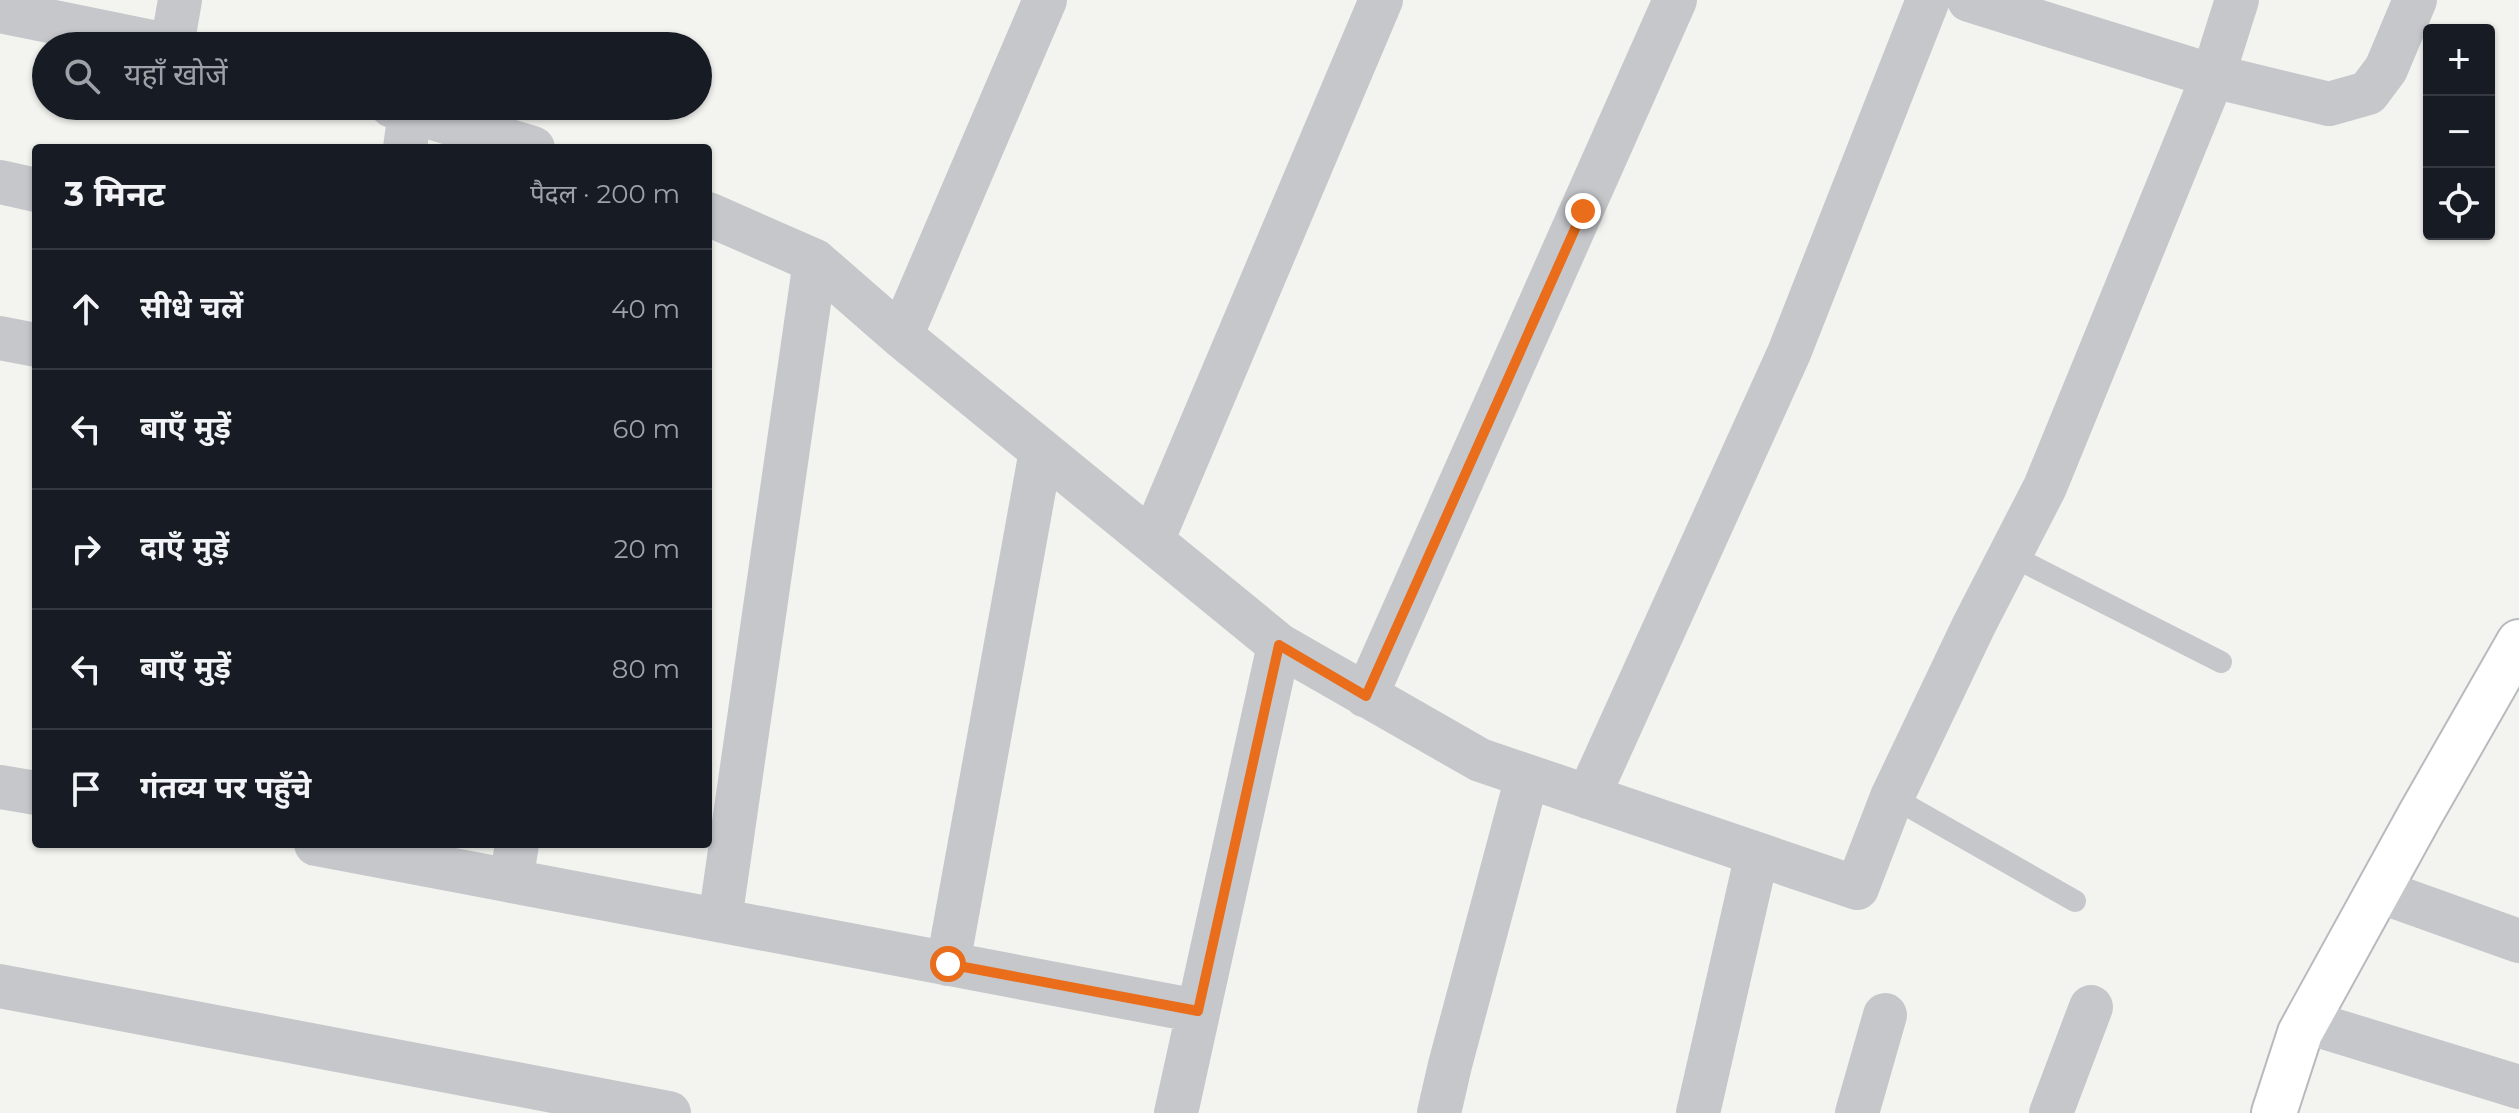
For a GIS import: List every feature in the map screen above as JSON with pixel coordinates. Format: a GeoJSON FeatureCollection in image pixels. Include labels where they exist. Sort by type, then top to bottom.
{"type":"FeatureCollection","features":[{"type":"Feature","properties":{"kind":"street"},"geometry":{"type":"LineString","coordinates":[[174,32],[180,0]]}},
{"type":"Feature","properties":{"kind":"street"},"geometry":{"type":"LineString","coordinates":[[901,336],[1045,0]]}},
{"type":"Feature","properties":{"kind":"street"},"geometry":{"type":"LineString","coordinates":[[1152,541],[1381,0]]}},
{"type":"Feature","properties":{"kind":"street"},"geometry":{"type":"LineString","coordinates":[[1366,696],[1675,0]]}},
{"type":"Feature","properties":{"kind":"street"},"geometry":{"type":"LineString","coordinates":[[1588,797],[1789,353],[1928,0]]}},
{"type":"Feature","properties":{"kind":"street"},"geometry":{"type":"LineString","coordinates":[[1969,0],[2213,76],[2329,104],[2368,93],[2386,69],[2415,0]]}},
{"type":"Feature","properties":{"kind":"street"},"geometry":{"type":"LineString","coordinates":[[712,216],[815,261],[901,336],[1279,645],[1480,760],[1857,888],[1892,797],[2045,487],[2213,76],[2237,0]]}},
{"type":"Feature","properties":{"kind":"street"},"geometry":{"type":"LineString","coordinates":[[0,11],[103,32]]}},
{"type":"Feature","properties":{"kind":"street"},"geometry":{"type":"LineString","coordinates":[[402,122],[513,144]]}},
{"type":"Feature","properties":{"kind":"street"},"geometry":{"type":"LineString","coordinates":[[0,182],[32,189]]}},
{"type":"Feature","properties":{"kind":"street"},"geometry":{"type":"LineString","coordinates":[[720,920],[815,261]]}},
{"type":"Feature","properties":{"kind":"street"},"geometry":{"type":"LineString","coordinates":[[0,338],[32,344]]}},
{"type":"Feature","properties":{"kind":"street"},"geometry":{"type":"LineString","coordinates":[[948,964],[1041,451]]}},
{"type":"Feature","properties":{"kind":"street"},"geometry":{"type":"LineString","coordinates":[[2274,1113],[2300,1033],[2519,642]]}},
{"type":"Feature","properties":{"kind":"street"},"geometry":{"type":"LineString","coordinates":[[1176,1113],[1279,645]]}},
{"type":"Feature","properties":{"kind":"street"},"geometry":{"type":"LineString","coordinates":[[1439,1113],[1527,777]]}},
{"type":"Feature","properties":{"kind":"street"},"geometry":{"type":"LineString","coordinates":[[0,787],[32,792]]}},
{"type":"Feature","properties":{"kind":"street"},"geometry":{"type":"LineString","coordinates":[[358,848],[514,863],[720,920],[1198,1011]]}},
{"type":"Feature","properties":{"kind":"street"},"geometry":{"type":"LineString","coordinates":[[1698,1113],[1757,854]]}},
{"type":"Feature","properties":{"kind":"street"},"geometry":{"type":"LineString","coordinates":[[2379,891],[2519,941]]}},
{"type":"Feature","properties":{"kind":"street"},"geometry":{"type":"LineString","coordinates":[[0,986],[669,1113]]}},
{"type":"Feature","properties":{"kind":"street"},"geometry":{"type":"LineString","coordinates":[[2051,1113],[2091,1007]]}},
{"type":"Feature","properties":{"kind":"street"},"geometry":{"type":"LineString","coordinates":[[1857,1113],[1885,1015]]}},
{"type":"Feature","properties":{"kind":"street"},"geometry":{"type":"LineString","coordinates":[[2307,1022],[2519,1087]]}},
{"type":"Feature","properties":{"kind":"lane"},"geometry":{"type":"LineString","coordinates":[[2010,555],[2221,662]]}},
{"type":"Feature","properties":{"kind":"lane"},"geometry":{"type":"LineString","coordinates":[[1892,797],[2075,901]]}},
{"type":"Feature","properties":{"kind":"route"},"geometry":{"type":"LineString","coordinates":[[948,964],[1198,1011],[1279,645],[1366,696],[1583,211]]}}]}
